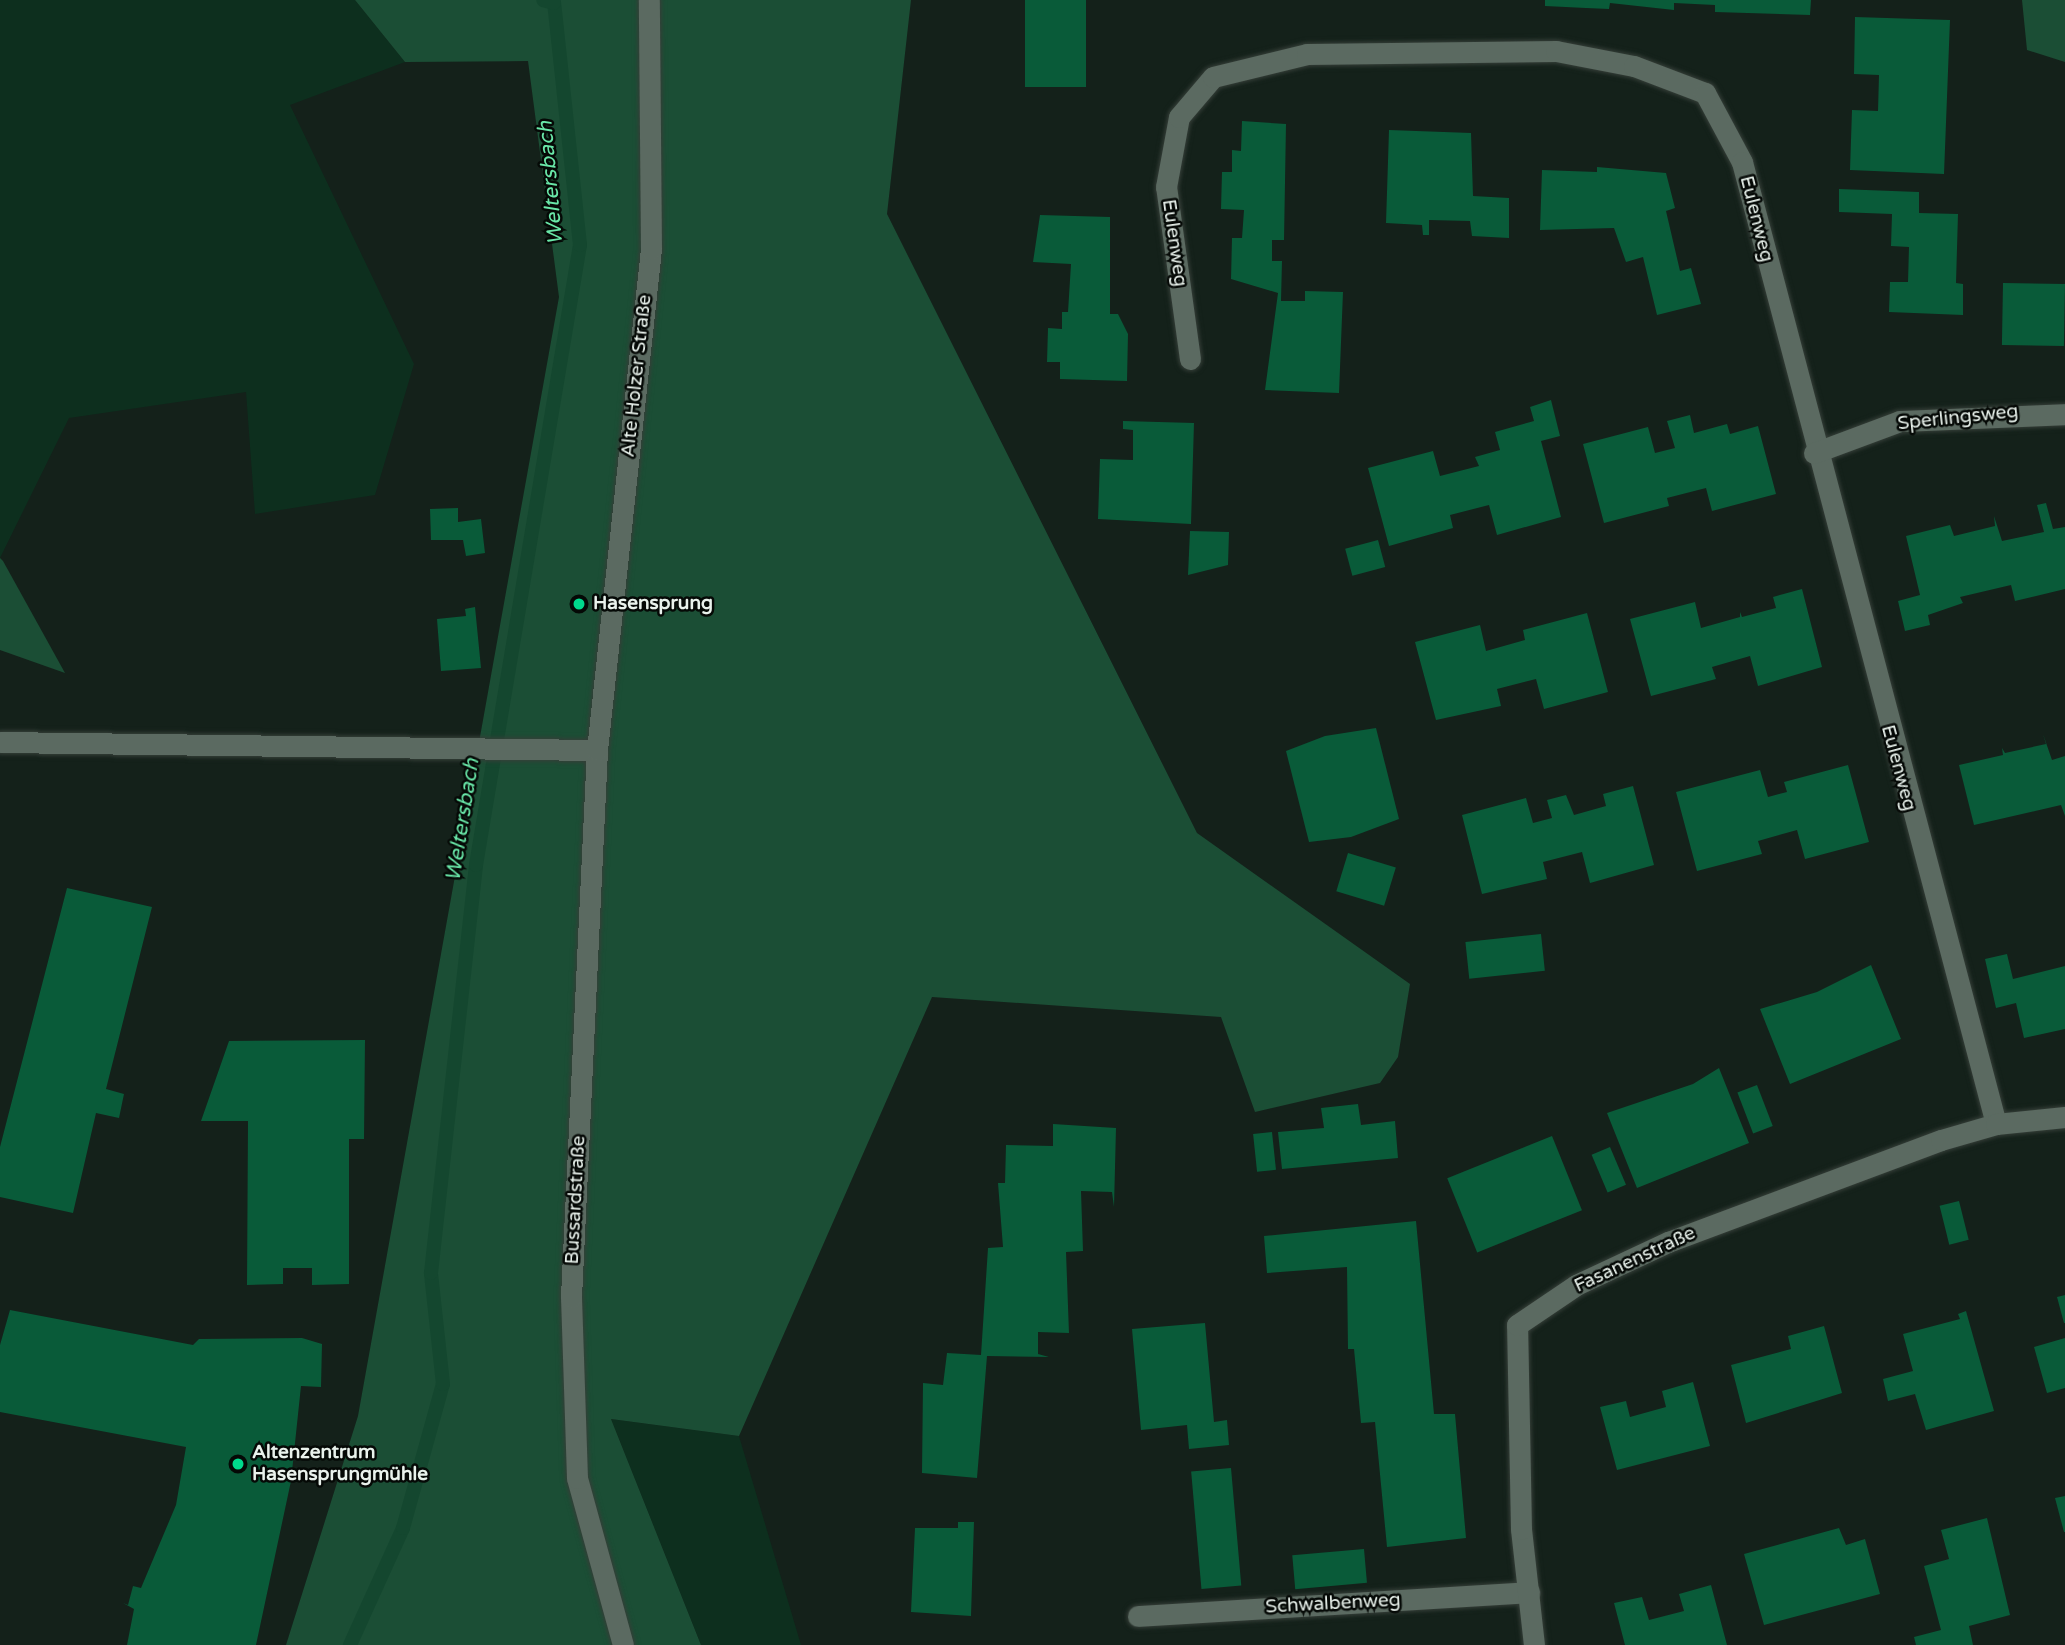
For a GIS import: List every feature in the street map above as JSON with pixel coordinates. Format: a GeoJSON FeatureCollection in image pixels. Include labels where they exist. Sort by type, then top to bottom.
{"type":"FeatureCollection","features":[{"type":"Feature","properties":{"kind":"street","name":"Alte Holzer Straße"},"geometry":{"type":"LineString","coordinates":[[597,750],[650,249],[649,0]]}},
{"type":"Feature","properties":{"kind":"street","name":"Eulenweg"},"geometry":{"type":"LineString","coordinates":[[1190,359],[1166,187],[1179,117],[1213,77],[1307,54],[1556,51],[1634,66],[1705,93],[1742,162],[1814,453],[1996,1125]]}},
{"type":"Feature","properties":{"kind":"street","name":"Sperlingsweg"},"geometry":{"type":"LineString","coordinates":[[1814,453],[1900,421],[2065,414]]}},
{"type":"Feature","properties":{"kind":"street"},"geometry":{"type":"LineString","coordinates":[[0,742],[597,750]]}},
{"type":"Feature","properties":{"kind":"street","name":"Bussardstraße"},"geometry":{"type":"LineString","coordinates":[[597,750],[571,1297],[577,1478],[623,1645]]}},
{"type":"Feature","properties":{"kind":"street","name":"Fasanenstraße"},"geometry":{"type":"LineString","coordinates":[[1534,1645],[1513,1385],[1517,1325],[1576,1285],[1668,1242],[1996,1125],[2065,1117]]}},
{"type":"Feature","properties":{"kind":"street","name":"Schwalbenweg"},"geometry":{"type":"LineString","coordinates":[[1138,1615],[1529,1592]]}},
{"type":"Feature","properties":{"kind":"green space"},"geometry":{"type":"Polygon","coordinates":[[[0,0],[355,0],[405,62],[290,105],[414,364],[375,495],[255,514],[246,392],[69,418],[0,558],[0,0]]]}},
{"type":"Feature","properties":{"kind":"green space"},"geometry":{"type":"Polygon","coordinates":[[[355,0],[911,0],[887,214],[1197,833],[1410,984],[1398,1057],[1380,1083],[1255,1112],[1221,1017],[932,997],[739,1436],[611,1419],[701,1645],[286,1645],[358,1416],[559,297],[528,61],[405,62],[355,0]]]}},
{"type":"Feature","properties":{"kind":"green space"},"geometry":{"type":"Polygon","coordinates":[[[2022,0],[2065,0],[2065,62],[2027,50],[2022,0]]]}},
{"type":"Feature","properties":{"kind":"green space"},"geometry":{"type":"Polygon","coordinates":[[[0,558],[3,561],[65,673],[0,650],[0,558]]]}},
{"type":"Feature","properties":{"kind":"green space"},"geometry":{"type":"Polygon","coordinates":[[[611,1419],[739,1436],[801,1645],[701,1645],[611,1419]]]}},
{"type":"Feature","properties":{"kind":"building"},"geometry":{"type":"Polygon","coordinates":[[[1025,0],[1086,0],[1086,87],[1025,87],[1025,0]]]}},
{"type":"Feature","properties":{"kind":"building"},"geometry":{"type":"Polygon","coordinates":[[[1545,0],[1811,0],[1810,15],[1715,12],[1715,5],[1674,3],[1674,10],[1610,3],[1609,9],[1545,6],[1545,0]]]}},
{"type":"Feature","properties":{"kind":"building"},"geometry":{"type":"Polygon","coordinates":[[[1855,17],[1950,20],[1944,174],[1850,170],[1852,110],[1878,111],[1879,75],[1854,74],[1855,17]]]}},
{"type":"Feature","properties":{"kind":"building"},"geometry":{"type":"Polygon","coordinates":[[[1242,121],[1286,124],[1284,240],[1272,240],[1272,261],[1282,261],[1281,301],[1305,301],[1305,291],[1343,292],[1339,393],[1265,390],[1278,293],[1231,279],[1232,238],[1242,238],[1244,210],[1221,209],[1222,172],[1232,172],[1232,150],[1241,151],[1242,121]]]}},
{"type":"Feature","properties":{"kind":"building"},"geometry":{"type":"Polygon","coordinates":[[[1389,130],[1471,133],[1473,196],[1509,198],[1509,238],[1472,236],[1470,221],[1429,220],[1429,235],[1423,235],[1422,225],[1386,223],[1389,130]]]}},
{"type":"Feature","properties":{"kind":"building"},"geometry":{"type":"Polygon","coordinates":[[[1597,167],[1666,173],[1675,208],[1666,211],[1680,271],[1691,268],[1701,304],[1657,315],[1643,257],[1626,262],[1614,228],[1540,230],[1542,170],[1597,172],[1597,167]]]}},
{"type":"Feature","properties":{"kind":"building"},"geometry":{"type":"Polygon","coordinates":[[[1839,189],[1919,192],[1919,213],[1958,214],[1956,283],[1963,284],[1963,315],[1889,312],[1890,282],[1908,282],[1909,247],[1891,246],[1892,214],[1839,212],[1839,189]]]}},
{"type":"Feature","properties":{"kind":"building"},"geometry":{"type":"Polygon","coordinates":[[[1040,215],[1110,217],[1110,314],[1118,314],[1128,334],[1127,381],[1060,379],[1060,362],[1047,362],[1048,328],[1062,329],[1062,312],[1068,312],[1071,264],[1033,262],[1040,215]]]}},
{"type":"Feature","properties":{"kind":"building"},"geometry":{"type":"Polygon","coordinates":[[[2003,283],[2065,284],[2064,346],[2002,345],[2003,283]]]}},
{"type":"Feature","properties":{"kind":"building"},"geometry":{"type":"Polygon","coordinates":[[[1551,400],[1560,436],[1541,441],[1561,517],[1497,535],[1489,505],[1450,515],[1453,528],[1389,546],[1368,468],[1433,451],[1440,476],[1479,466],[1475,457],[1500,450],[1495,432],[1534,421],[1530,407],[1551,400]]]}},
{"type":"Feature","properties":{"kind":"building"},"geometry":{"type":"Polygon","coordinates":[[[1690,415],[1694,433],[1727,424],[1730,434],[1758,426],[1776,494],[1712,511],[1706,488],[1667,498],[1669,506],[1604,523],[1583,444],[1648,427],[1655,453],[1675,448],[1667,421],[1690,415]]]}},
{"type":"Feature","properties":{"kind":"building"},"geometry":{"type":"Polygon","coordinates":[[[1123,421],[1194,423],[1191,524],[1098,519],[1100,459],[1133,460],[1133,430],[1123,429],[1123,421]]]}},
{"type":"Feature","properties":{"kind":"building"},"geometry":{"type":"Polygon","coordinates":[[[2046,503],[2053,529],[2065,527],[2065,589],[2015,601],[2011,585],[1960,597],[1963,603],[1928,615],[1930,625],[1905,631],[1898,601],[1920,595],[1906,536],[1950,525],[1954,536],[1995,526],[1994,516],[2002,541],[2044,532],[2037,505],[2046,503]]]}},
{"type":"Feature","properties":{"kind":"building"},"geometry":{"type":"Polygon","coordinates":[[[458,508],[458,522],[481,519],[485,553],[466,556],[463,540],[431,540],[430,509],[458,508]]]}},
{"type":"Feature","properties":{"kind":"building"},"geometry":{"type":"Polygon","coordinates":[[[1190,531],[1229,532],[1228,565],[1188,575],[1190,531]]]}},
{"type":"Feature","properties":{"kind":"building"},"geometry":{"type":"Polygon","coordinates":[[[1378,540],[1385,567],[1352,576],[1345,549],[1378,540]]]}},
{"type":"Feature","properties":{"kind":"building"},"geometry":{"type":"Polygon","coordinates":[[[1802,589],[1822,667],[1758,686],[1750,656],[1712,667],[1716,679],[1651,696],[1630,619],[1695,602],[1701,628],[1740,617],[1740,612],[1742,617],[1776,608],[1773,597],[1802,589]]]}},
{"type":"Feature","properties":{"kind":"building"},"geometry":{"type":"Polygon","coordinates":[[[475,607],[481,668],[441,671],[437,619],[466,616],[465,609],[475,607]]]}},
{"type":"Feature","properties":{"kind":"building"},"geometry":{"type":"Polygon","coordinates":[[[1587,613],[1608,692],[1544,709],[1536,679],[1497,689],[1501,706],[1436,720],[1415,642],[1480,625],[1486,651],[1525,640],[1523,630],[1587,613]]]}},
{"type":"Feature","properties":{"kind":"building"},"geometry":{"type":"Polygon","coordinates":[[[1376,728],[1399,819],[1351,837],[1309,842],[1286,751],[1325,736],[1376,728]]]}},
{"type":"Feature","properties":{"kind":"building"},"geometry":{"type":"Polygon","coordinates":[[[2043,734],[2052,760],[2065,756],[2065,816],[2061,805],[1974,825],[1959,765],[2003,755],[2002,748],[2005,753],[2046,744],[2043,734]]]}},
{"type":"Feature","properties":{"kind":"building"},"geometry":{"type":"Polygon","coordinates":[[[1848,765],[1869,842],[1805,859],[1797,830],[1758,841],[1762,854],[1697,871],[1676,792],[1760,770],[1768,797],[1787,792],[1784,782],[1848,765]]]}},
{"type":"Feature","properties":{"kind":"building"},"geometry":{"type":"Polygon","coordinates":[[[1633,786],[1654,865],[1590,883],[1582,852],[1543,862],[1547,879],[1482,894],[1462,815],[1526,798],[1533,823],[1552,818],[1547,800],[1566,795],[1574,815],[1606,806],[1603,794],[1633,786]]]}},
{"type":"Feature","properties":{"kind":"building"},"geometry":{"type":"Polygon","coordinates":[[[1348,853],[1396,868],[1384,906],[1336,891],[1348,853]]]}},
{"type":"Feature","properties":{"kind":"building"},"geometry":{"type":"Polygon","coordinates":[[[67,888],[152,907],[106,1089],[124,1094],[119,1118],[96,1113],[73,1213],[0,1197],[0,1147],[67,888]]]}},
{"type":"Feature","properties":{"kind":"building"},"geometry":{"type":"Polygon","coordinates":[[[1541,934],[1545,971],[1469,979],[1465,942],[1541,934]]]}},
{"type":"Feature","properties":{"kind":"building"},"geometry":{"type":"Polygon","coordinates":[[[2007,954],[2013,979],[2065,966],[2065,1029],[2024,1038],[2016,1003],[1996,1008],[1985,959],[2007,954]]]}},
{"type":"Feature","properties":{"kind":"building"},"geometry":{"type":"Polygon","coordinates":[[[1871,965],[1901,1039],[1790,1084],[1760,1009],[1817,992],[1871,965]]]}},
{"type":"Feature","properties":{"kind":"building"},"geometry":{"type":"Polygon","coordinates":[[[365,1040],[364,1139],[349,1139],[349,1284],[312,1285],[312,1268],[283,1268],[283,1284],[247,1285],[248,1121],[201,1121],[229,1041],[365,1040]]]}},
{"type":"Feature","properties":{"kind":"building"},"geometry":{"type":"Polygon","coordinates":[[[1719,1068],[1749,1143],[1637,1188],[1607,1113],[1693,1084],[1719,1068]]]}},
{"type":"Feature","properties":{"kind":"building"},"geometry":{"type":"Polygon","coordinates":[[[1757,1085],[1773,1126],[1753,1134],[1737,1093],[1757,1085]]]}},
{"type":"Feature","properties":{"kind":"building"},"geometry":{"type":"Polygon","coordinates":[[[1358,1104],[1361,1125],[1395,1121],[1398,1158],[1282,1169],[1278,1132],[1324,1128],[1321,1108],[1358,1104]]]}},
{"type":"Feature","properties":{"kind":"building"},"geometry":{"type":"Polygon","coordinates":[[[1053,1124],[1116,1128],[1114,1207],[1112,1192],[1081,1191],[1083,1251],[1066,1252],[1069,1333],[1038,1332],[1038,1354],[1049,1357],[987,1356],[977,1478],[922,1473],[923,1383],[943,1385],[947,1353],[981,1355],[988,1248],[1003,1247],[998,1183],[1005,1183],[1006,1145],[1053,1146],[1053,1124]]]}},
{"type":"Feature","properties":{"kind":"building"},"geometry":{"type":"Polygon","coordinates":[[[1272,1132],[1276,1170],[1257,1172],[1253,1134],[1272,1132]]]}},
{"type":"Feature","properties":{"kind":"building"},"geometry":{"type":"Polygon","coordinates":[[[1552,1136],[1582,1210],[1477,1253],[1447,1178],[1552,1136]]]}},
{"type":"Feature","properties":{"kind":"building"},"geometry":{"type":"Polygon","coordinates":[[[1610,1147],[1626,1185],[1608,1193],[1592,1155],[1610,1147]]]}},
{"type":"Feature","properties":{"kind":"building"},"geometry":{"type":"Polygon","coordinates":[[[1959,1201],[1969,1240],[1949,1245],[1940,1206],[1959,1201]]]}},
{"type":"Feature","properties":{"kind":"building"},"geometry":{"type":"Polygon","coordinates":[[[1416,1221],[1434,1414],[1455,1414],[1466,1538],[1387,1547],[1375,1422],[1361,1423],[1354,1349],[1348,1349],[1347,1267],[1267,1273],[1264,1236],[1416,1221]]]}},
{"type":"Feature","properties":{"kind":"building"},"geometry":{"type":"Polygon","coordinates":[[[2065,1295],[2065,1323],[2064,1323],[2057,1297],[2065,1295]]]}},
{"type":"Feature","properties":{"kind":"building","name":"Altenzentrum Hasensprungmühle"},"geometry":{"type":"Polygon","coordinates":[[[10,1310],[193,1345],[199,1339],[302,1338],[322,1344],[321,1387],[301,1386],[291,1481],[256,1645],[127,1645],[134,1609],[123,1603],[128,1605],[133,1586],[141,1588],[176,1505],[186,1447],[0,1412],[0,1345],[10,1310]]]}},
{"type":"Feature","properties":{"kind":"building"},"geometry":{"type":"Polygon","coordinates":[[[1966,1311],[1994,1411],[1926,1430],[1915,1394],[1888,1401],[1883,1379],[1913,1371],[1903,1334],[1960,1319],[1958,1314],[1966,1311]]]}},
{"type":"Feature","properties":{"kind":"building"},"geometry":{"type":"Polygon","coordinates":[[[1205,1323],[1214,1422],[1227,1420],[1229,1445],[1189,1449],[1187,1425],[1141,1430],[1132,1329],[1205,1323]]]}},
{"type":"Feature","properties":{"kind":"building"},"geometry":{"type":"Polygon","coordinates":[[[1824,1326],[1842,1393],[1746,1423],[1731,1365],[1791,1349],[1788,1336],[1824,1326]]]}},
{"type":"Feature","properties":{"kind":"building"},"geometry":{"type":"Polygon","coordinates":[[[2065,1338],[2065,1388],[2047,1393],[2034,1347],[2065,1338]]]}},
{"type":"Feature","properties":{"kind":"building"},"geometry":{"type":"Polygon","coordinates":[[[1693,1382],[1710,1446],[1617,1470],[1600,1407],[1626,1401],[1630,1417],[1666,1407],[1662,1391],[1693,1382]]]}},
{"type":"Feature","properties":{"kind":"building"},"geometry":{"type":"Polygon","coordinates":[[[1231,1468],[1241,1586],[1201,1589],[1191,1471],[1231,1468]]]}},
{"type":"Feature","properties":{"kind":"building"},"geometry":{"type":"Polygon","coordinates":[[[2065,1496],[2065,1532],[2064,1532],[2055,1498],[2065,1496]]]}},
{"type":"Feature","properties":{"kind":"building"},"geometry":{"type":"Polygon","coordinates":[[[1987,1518],[2010,1615],[1969,1626],[1973,1645],[1916,1645],[1914,1637],[1941,1630],[1924,1566],[1949,1559],[1941,1530],[1987,1518]]]}},
{"type":"Feature","properties":{"kind":"building"},"geometry":{"type":"Polygon","coordinates":[[[958,1522],[974,1522],[971,1616],[911,1612],[915,1528],[958,1528],[958,1522]]]}},
{"type":"Feature","properties":{"kind":"building"},"geometry":{"type":"Polygon","coordinates":[[[1839,1528],[1846,1545],[1865,1539],[1880,1594],[1764,1625],[1744,1554],[1839,1528]]]}},
{"type":"Feature","properties":{"kind":"building"},"geometry":{"type":"Polygon","coordinates":[[[1364,1549],[1367,1583],[1295,1589],[1292,1555],[1364,1549]]]}},
{"type":"Feature","properties":{"kind":"building"},"geometry":{"type":"Polygon","coordinates":[[[1711,1585],[1727,1645],[1625,1645],[1614,1603],[1642,1597],[1649,1620],[1684,1611],[1679,1594],[1711,1585]]]}},
{"type":"Feature","properties":{"kind":"waterway","name":"Weltersbach"},"geometry":{"type":"LineString","coordinates":[[350,1645],[403,1528],[443,1384],[431,1273],[476,865],[580,245],[554,3],[543,0]]}},
{"type":"Feature","properties":{"kind":"place","name":"Hasensprung"},"geometry":{"type":"Point","coordinates":[579,604]}},
{"type":"Feature","properties":{"kind":"place","name":"Altenzentrum Hasensprungmühle"},"geometry":{"type":"Point","coordinates":[238,1464]}}]}
